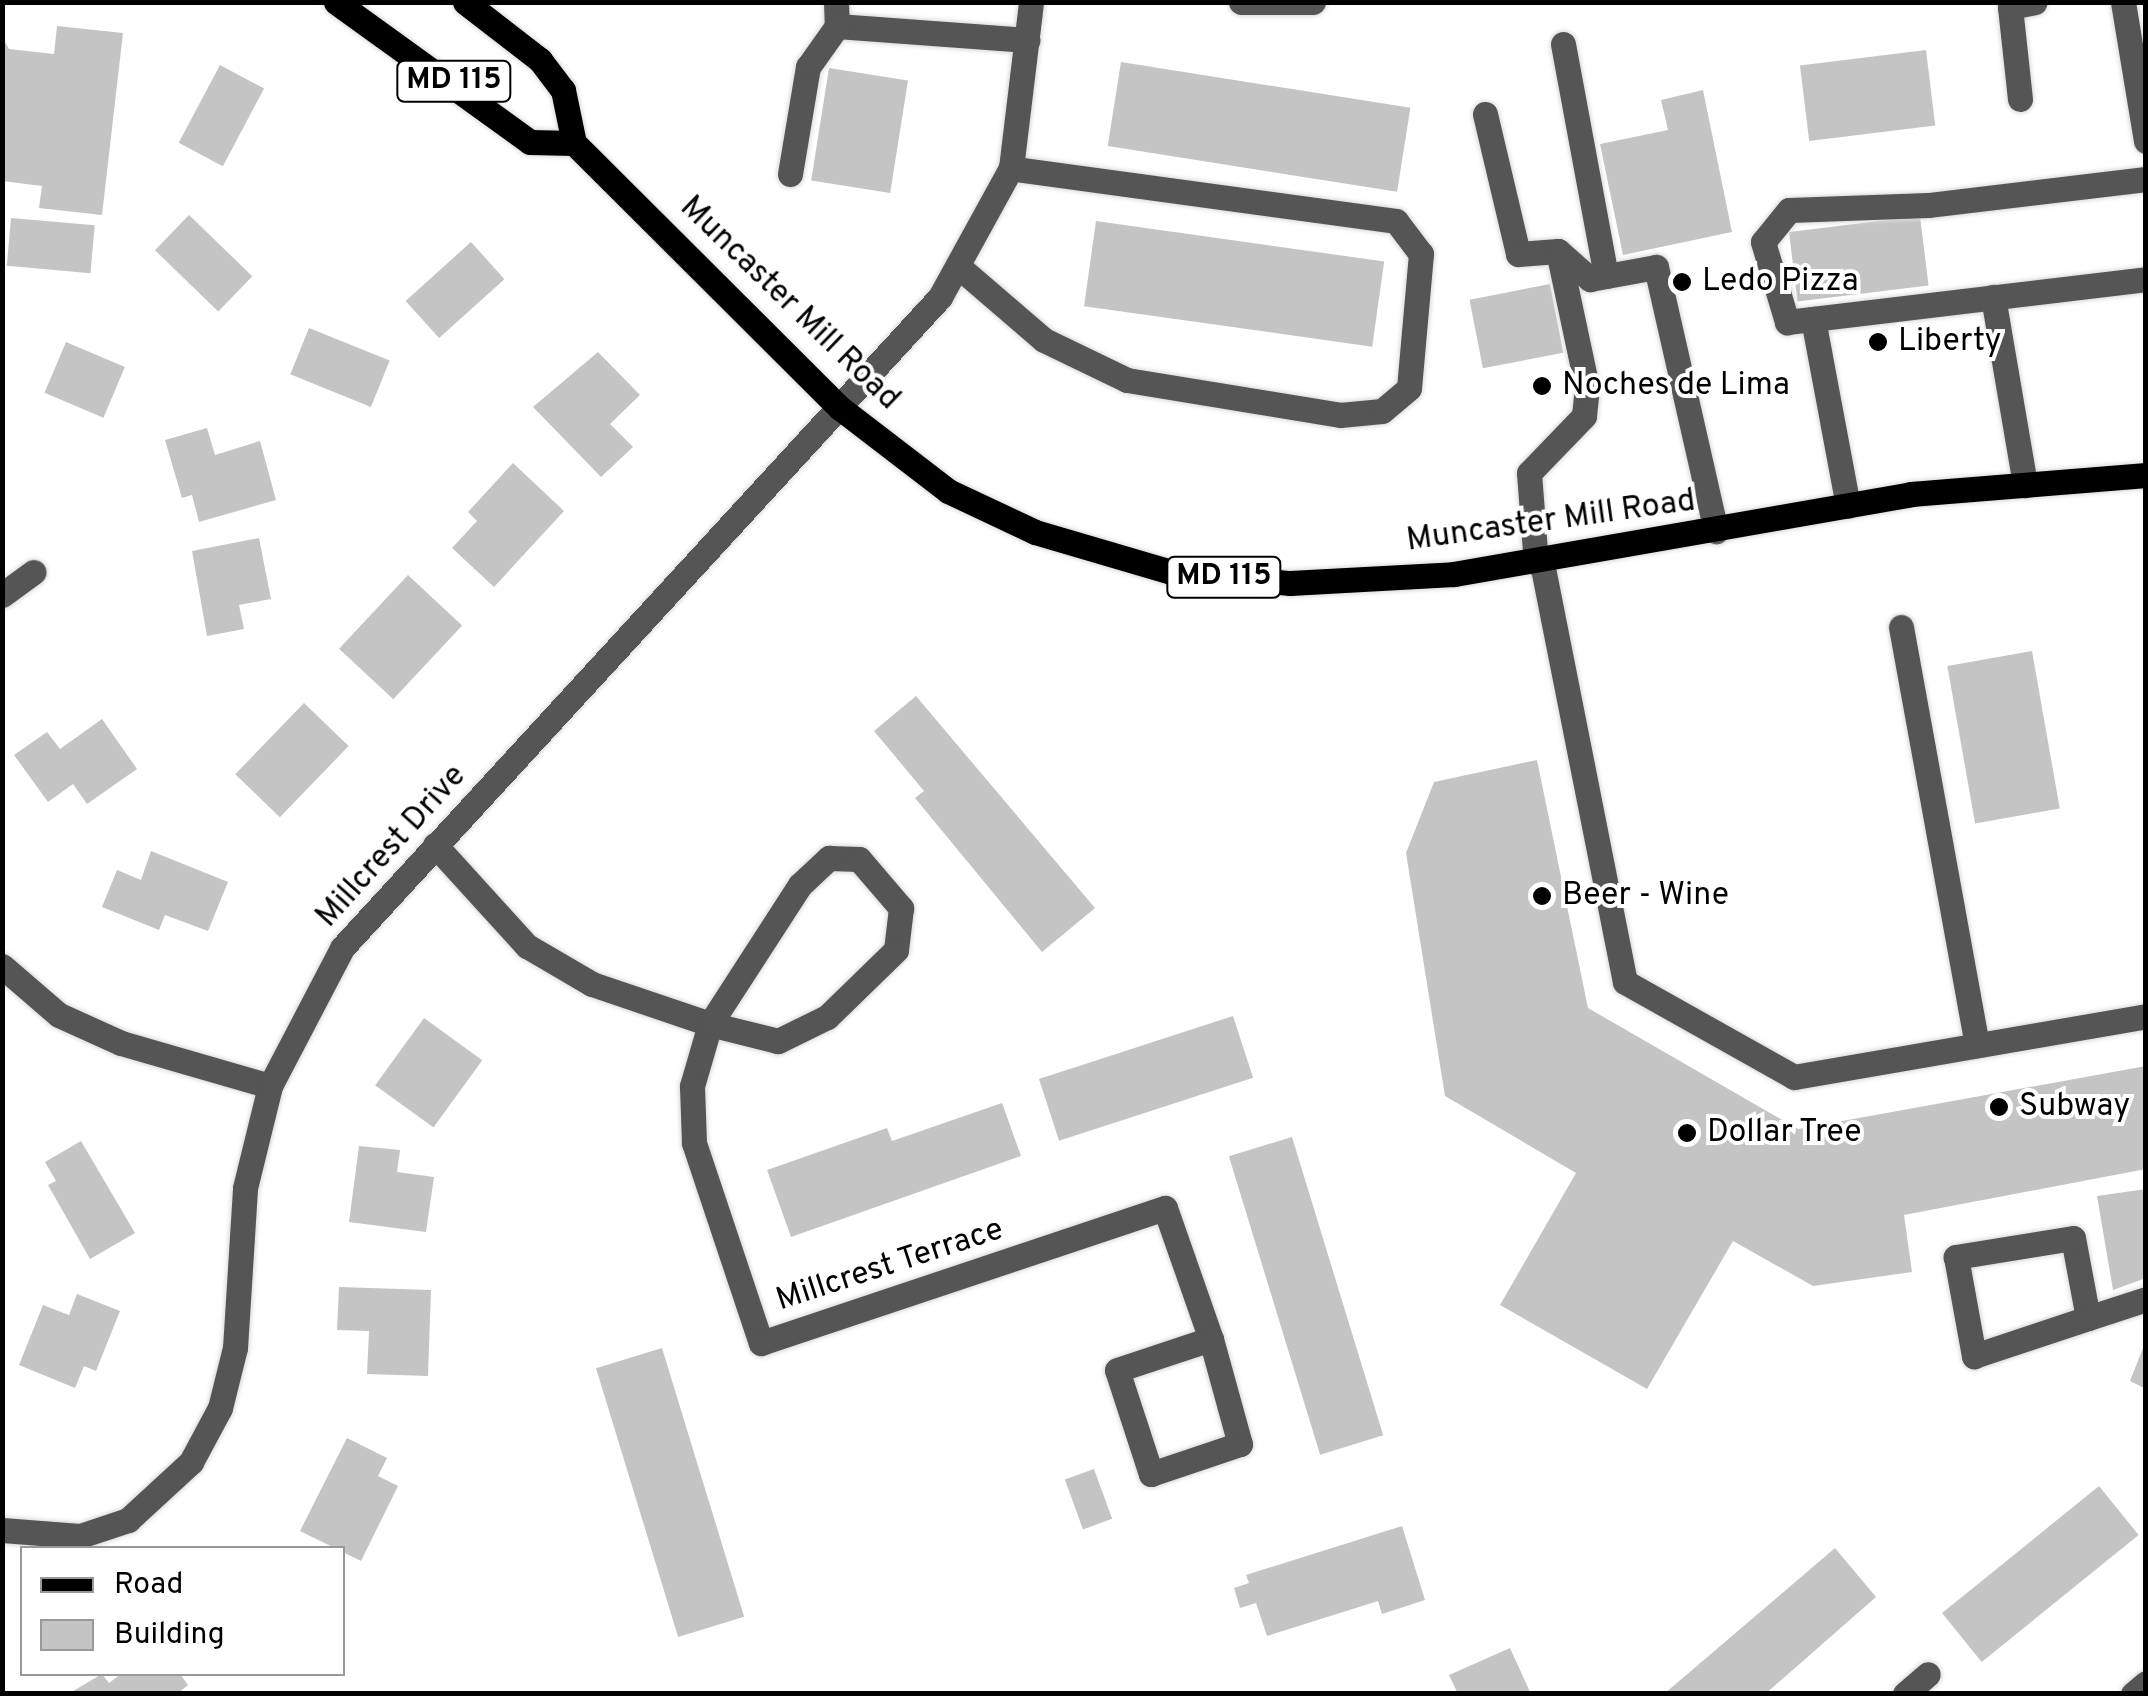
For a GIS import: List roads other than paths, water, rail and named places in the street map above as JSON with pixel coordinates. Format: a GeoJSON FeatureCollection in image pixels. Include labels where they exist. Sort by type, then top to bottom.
{"type":"FeatureCollection","features":[{"type":"Feature","properties":{"kind":"main road","name":"MD 115"},"geometry":{"type":"LineString","coordinates":[[336,2],[530,142],[574,143]]}},
{"type":"Feature","properties":{"kind":"main road","name":"Muncaster Mill Road"},"geometry":{"type":"LineString","coordinates":[[464,2],[551,75],[574,143],[840,408],[948,490],[1035,532],[1171,572],[1290,582],[1539,563],[1848,506],[2146,475]]}},
{"type":"Feature","properties":{"kind":"street"},"geometry":{"type":"LineString","coordinates":[[959,267],[1044,340],[1127,380],[1232,403],[1382,411],[1409,388],[1421,254],[1396,221],[1011,168],[1031,2]]}},
{"type":"Feature","properties":{"kind":"street"},"geometry":{"type":"LineString","coordinates":[[1241,2],[1313,2]]}},
{"type":"Feature","properties":{"kind":"street"},"geometry":{"type":"LineString","coordinates":[[2020,98],[2010,7],[2034,2]]}},
{"type":"Feature","properties":{"kind":"street"},"geometry":{"type":"LineString","coordinates":[[2123,2],[2146,141]]}},
{"type":"Feature","properties":{"kind":"street"},"geometry":{"type":"LineString","coordinates":[[790,174],[808,66],[837,14],[1027,40]]}},
{"type":"Feature","properties":{"kind":"street"},"geometry":{"type":"LineString","coordinates":[[1563,44],[1606,276]]}},
{"type":"Feature","properties":{"kind":"street"},"geometry":{"type":"LineString","coordinates":[[1485,114],[1518,254],[1558,251],[1590,279],[1656,267],[1716,530]]}},
{"type":"Feature","properties":{"kind":"street","name":"Millcrest Drive"},"geometry":{"type":"LineString","coordinates":[[2,1530],[80,1536],[128,1520],[191,1462],[220,1408],[236,1348],[246,1188],[270,1086],[342,948],[840,408],[959,267],[1011,168]]}},
{"type":"Feature","properties":{"kind":"street"},"geometry":{"type":"LineString","coordinates":[[2146,179],[1928,205],[1790,210],[1763,242],[1787,322],[2146,279]]}},
{"type":"Feature","properties":{"kind":"street"},"geometry":{"type":"LineString","coordinates":[[1558,251],[1587,388],[1584,416],[1529,473],[1539,563],[1625,982],[1794,1077],[2146,1016]]}},
{"type":"Feature","properties":{"kind":"street"},"geometry":{"type":"LineString","coordinates":[[1994,297],[2025,485]]}},
{"type":"Feature","properties":{"kind":"street"},"geometry":{"type":"LineString","coordinates":[[1813,319],[1848,506]]}},
{"type":"Feature","properties":{"kind":"street"},"geometry":{"type":"LineString","coordinates":[[2,595],[34,572]]}},
{"type":"Feature","properties":{"kind":"street"},"geometry":{"type":"LineString","coordinates":[[1900,627],[1978,1046]]}},
{"type":"Feature","properties":{"kind":"street","name":"Millcrest Terrace"},"geometry":{"type":"LineString","coordinates":[[435,845],[527,946],[592,984],[710,1024],[778,1041],[826,1017],[896,950],[901,908],[859,859],[829,858],[800,886],[710,1024],[692,1086],[694,1143],[761,1343],[1165,1208],[1211,1339],[1240,1444],[1151,1474],[1116,1370],[1211,1339]]}},
{"type":"Feature","properties":{"kind":"street"},"geometry":{"type":"LineString","coordinates":[[2,966],[60,1015],[121,1043],[270,1086]]}},
{"type":"Feature","properties":{"kind":"street"},"geometry":{"type":"LineString","coordinates":[[2088,1318],[2074,1238],[1956,1257],[1974,1356],[2146,1299]]}},
{"type":"Feature","properties":{"kind":"street"},"geometry":{"type":"LineString","coordinates":[[1904,1694],[1928,1674]]}},
{"type":"Feature","properties":{"kind":"street"},"geometry":{"type":"LineString","coordinates":[[2134,1694],[2146,1683]]}},
{"type":"Feature","properties":{"kind":"place","name":"Ledo Pizza"},"geometry":{"type":"Point","coordinates":[1682,282]}},
{"type":"Feature","properties":{"kind":"place","name":"Liberty"},"geometry":{"type":"Point","coordinates":[1878,342]}},
{"type":"Feature","properties":{"kind":"place","name":"Noches de Lima"},"geometry":{"type":"Point","coordinates":[1542,386]}},
{"type":"Feature","properties":{"kind":"place","name":"Beer - Wine"},"geometry":{"type":"Point","coordinates":[1542,896]}},
{"type":"Feature","properties":{"kind":"place","name":"Subway"},"geometry":{"type":"Point","coordinates":[1999,1107]}},
{"type":"Feature","properties":{"kind":"place","name":"Dollar Tree"},"geometry":{"type":"Point","coordinates":[1687,1133]}}]}
